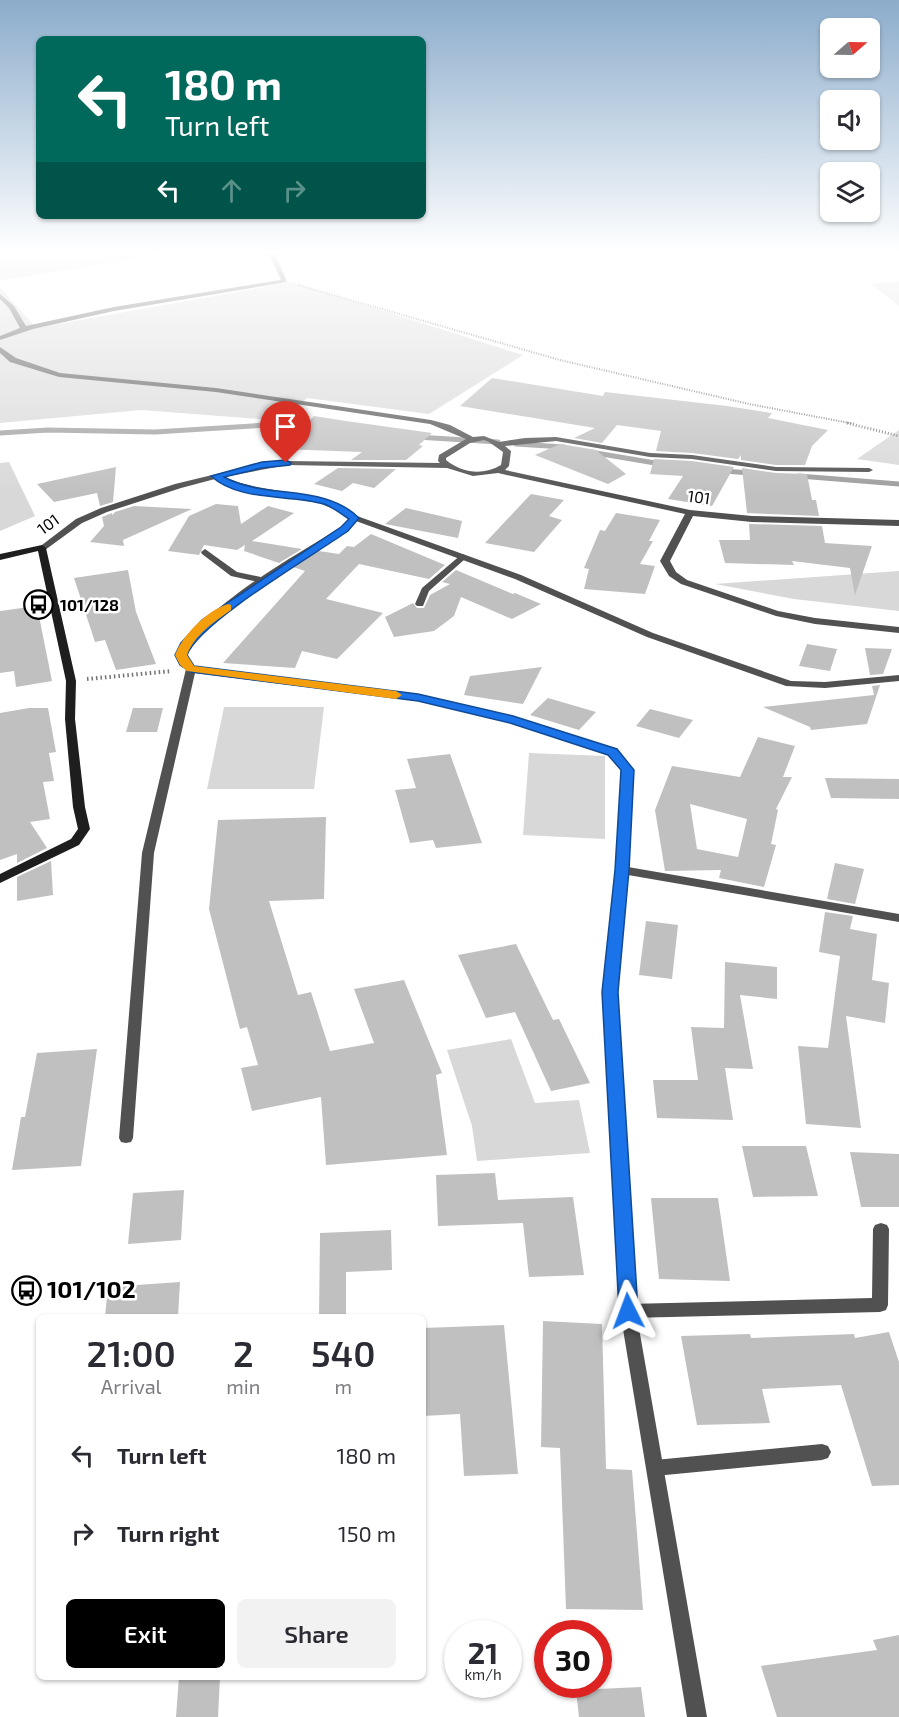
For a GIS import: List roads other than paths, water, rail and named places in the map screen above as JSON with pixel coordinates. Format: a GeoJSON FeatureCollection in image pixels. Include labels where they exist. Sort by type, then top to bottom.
{"type":"FeatureCollection","features":[{"type":"Feature","properties":{"kind":"street"},"geometry":{"type":"LineString","coordinates":[[0,349],[13,360],[60,375],[216,390],[431,422],[471,439]]}},
{"type":"Feature","properties":{"kind":"street"},"geometry":{"type":"LineString","coordinates":[[447,466],[442,461],[442,456],[471,439],[484,438],[499,444],[507,451],[505,466],[499,471]]}},
{"type":"Feature","properties":{"kind":"street"},"geometry":{"type":"LineString","coordinates":[[499,444],[556,439],[650,455],[692,457],[776,469],[869,470]]}},
{"type":"Feature","properties":{"kind":"street","name":"101"},"geometry":{"type":"LineString","coordinates":[[0,879],[75,842],[84,829],[79,807],[70,719],[71,681],[42,548],[79,521],[104,510],[215,476],[262,465],[286,463],[447,466],[466,472],[499,471],[690,513],[752,519],[899,523]]}},
{"type":"Feature","properties":{"kind":"street"},"geometry":{"type":"LineString","coordinates":[[215,476],[232,485],[248,489],[329,502],[354,518],[518,577],[650,635],[790,684],[825,685],[899,678]]}},
{"type":"Feature","properties":{"kind":"street"},"geometry":{"type":"LineString","coordinates":[[690,513],[665,561],[672,574],[684,582],[776,613],[815,621],[899,630]]}},
{"type":"Feature","properties":{"kind":"street"},"geometry":{"type":"LineString","coordinates":[[354,518],[344,529],[206,622],[185,645],[181,655],[191,669],[418,698],[513,720],[613,752],[627,770],[622,870],[610,992],[628,1311],[697,1717]]}},
{"type":"Feature","properties":{"kind":"street"},"geometry":{"type":"LineString","coordinates":[[0,557],[42,548]]}},
{"type":"Feature","properties":{"kind":"street"},"geometry":{"type":"LineString","coordinates":[[205,552],[234,574],[267,581]]}},
{"type":"Feature","properties":{"kind":"street"},"geometry":{"type":"LineString","coordinates":[[420,604],[424,590],[462,557]]}},
{"type":"Feature","properties":{"kind":"street"},"geometry":{"type":"LineString","coordinates":[[126,1138],[148,854],[191,669]]}},
{"type":"Feature","properties":{"kind":"street"},"geometry":{"type":"LineString","coordinates":[[622,870],[899,918]]}},
{"type":"Feature","properties":{"kind":"street"},"geometry":{"type":"LineString","coordinates":[[628,1311],[880,1305],[881,1229]]}},
{"type":"Feature","properties":{"kind":"street"},"geometry":{"type":"LineString","coordinates":[[655,1468],[822,1452]]}},
{"type":"Feature","properties":{"kind":"waterway"},"geometry":{"type":"LineString","coordinates":[[0,433],[48,430],[155,432],[266,425],[313,428]]}},
{"type":"Feature","properties":{"kind":"waterway"},"geometry":{"type":"LineString","coordinates":[[417,437],[498,442]]}},
{"type":"Feature","properties":{"kind":"waterway"},"geometry":{"type":"LineString","coordinates":[[516,444],[564,447]]}},
{"type":"Feature","properties":{"kind":"waterway"},"geometry":{"type":"LineString","coordinates":[[590,452],[661,464]]}},
{"type":"Feature","properties":{"kind":"waterway"},"geometry":{"type":"LineString","coordinates":[[724,471],[751,473]]}},
{"type":"Feature","properties":{"kind":"waterway"},"geometry":{"type":"LineString","coordinates":[[799,476],[899,484]]}},
{"type":"Feature","properties":{"kind":"place","name":"101/128"},"geometry":{"type":"Point","coordinates":[39,605]}},
{"type":"Feature","properties":{"kind":"place","name":"101/102"},"geometry":{"type":"Point","coordinates":[26,1290]}}]}
